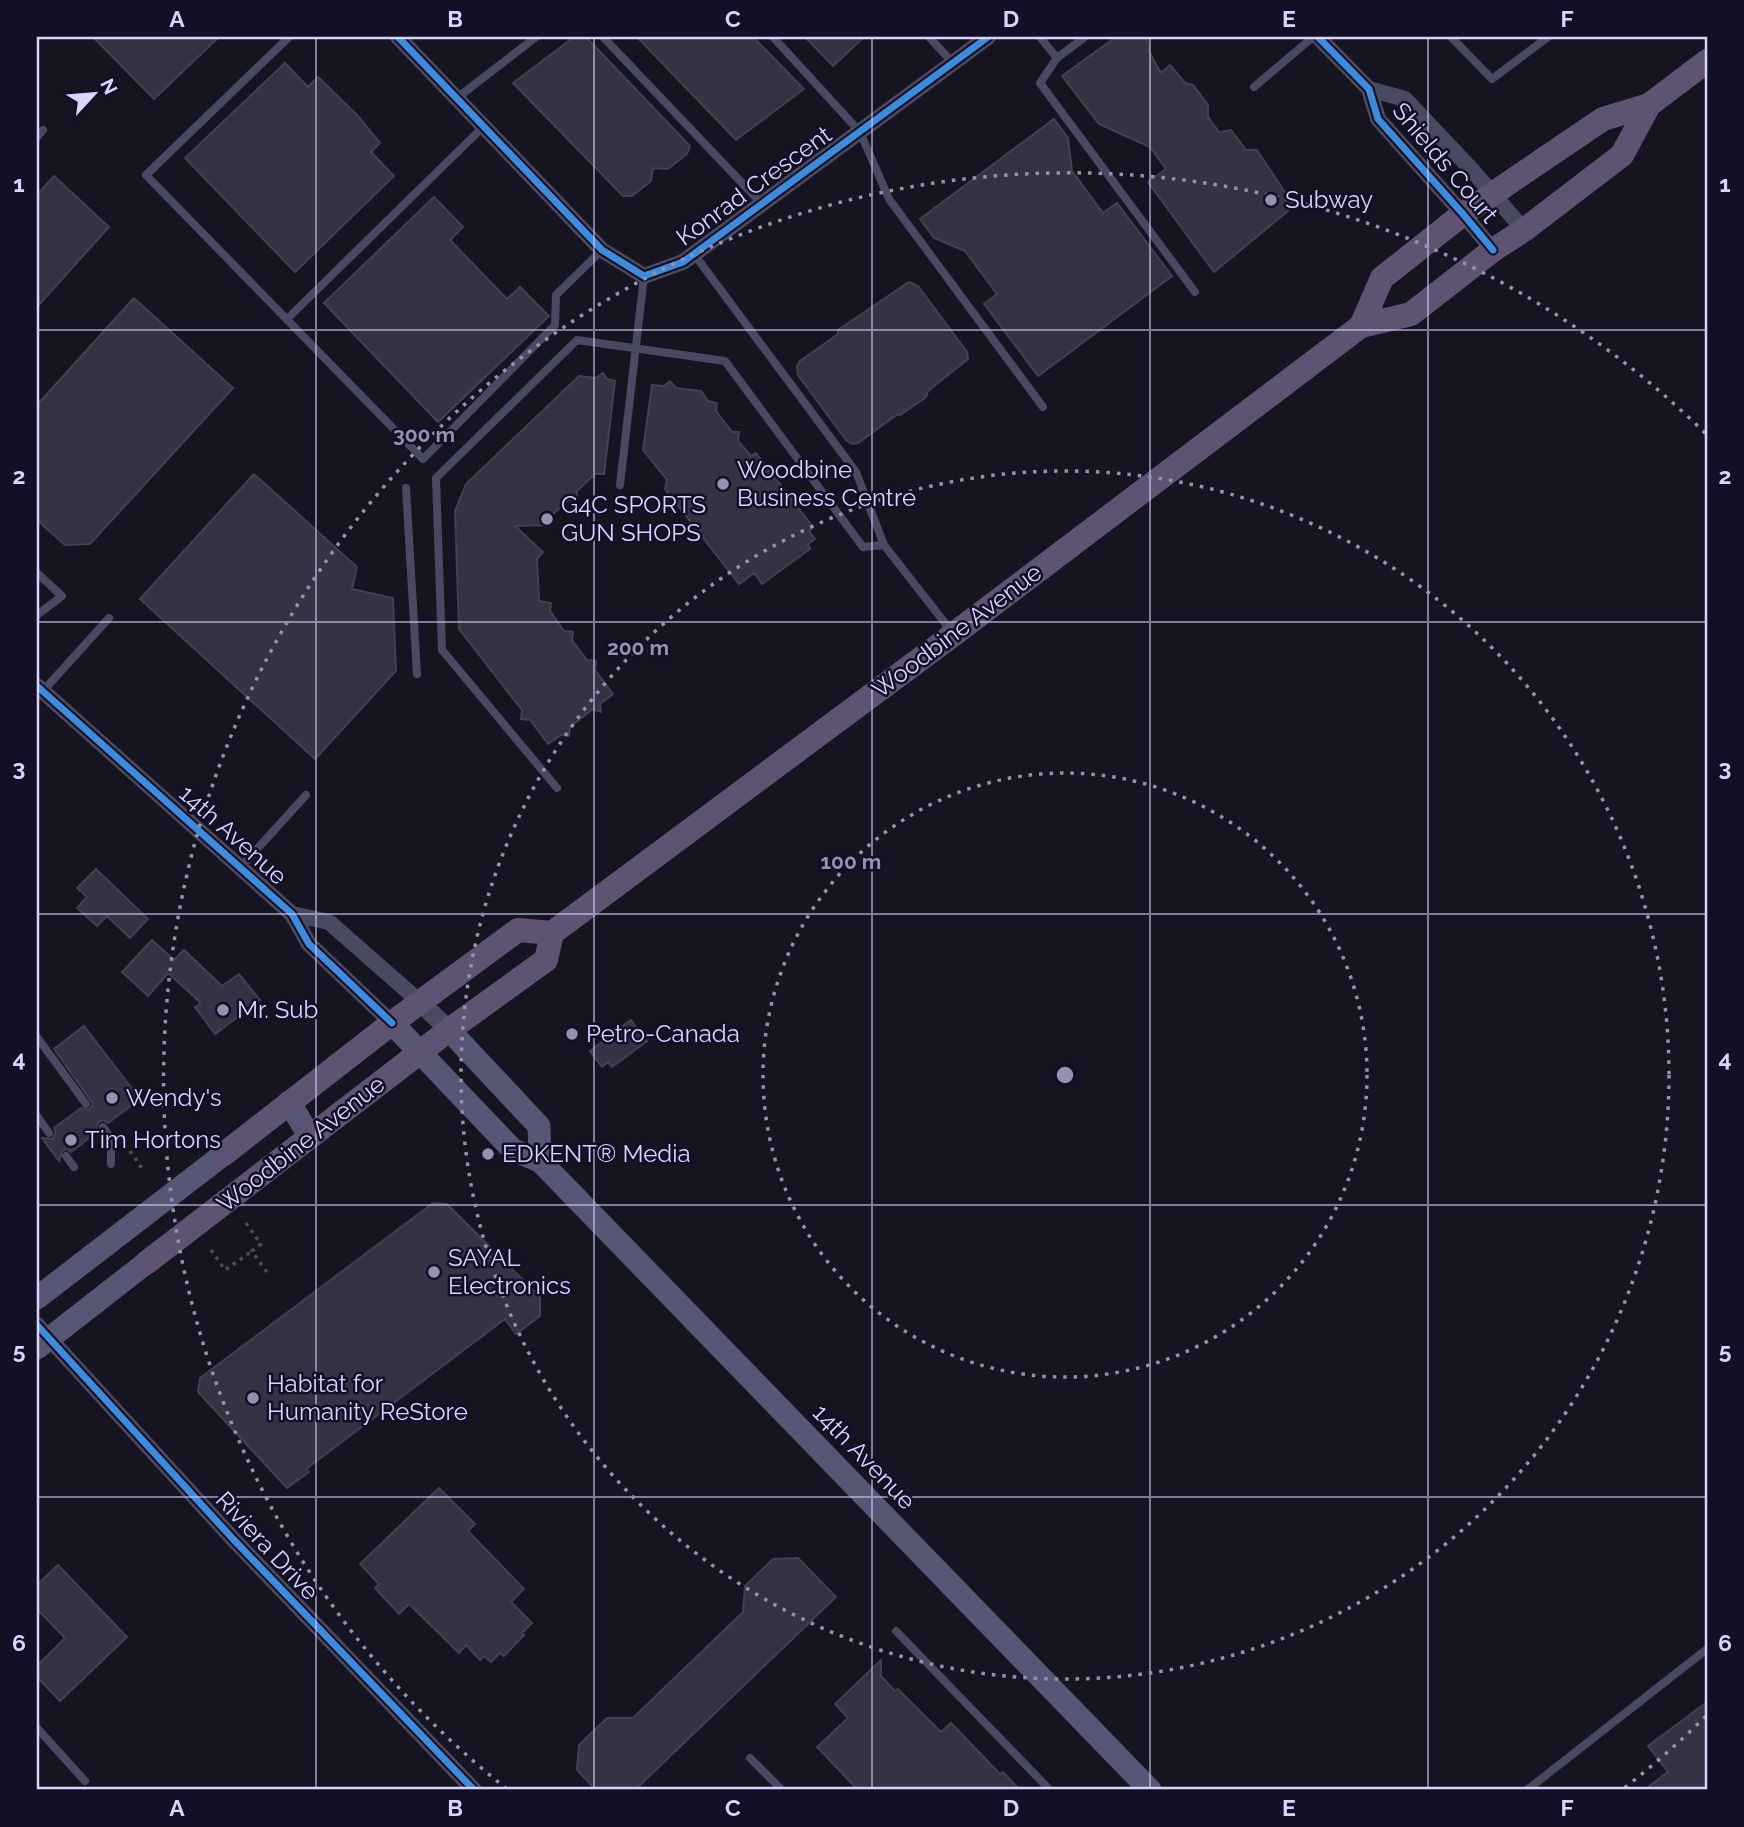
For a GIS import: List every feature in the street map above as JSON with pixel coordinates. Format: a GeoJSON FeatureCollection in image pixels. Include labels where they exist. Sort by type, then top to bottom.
{"type":"FeatureCollection","features":[{"type":"Feature","properties":{"kind":"main road","name":"Woodbine Avenue"},"geometry":{"type":"LineString","coordinates":[[1361,326],[1382,278],[1464,214],[1603,120],[1649,105],[1707,61]]}},
{"type":"Feature","properties":{"kind":"main road","name":"Woodbine Avenue"},"geometry":{"type":"LineString","coordinates":[[41,1337],[146,1263],[449,1030],[546,960],[552,933],[1361,326],[1411,314],[1622,155],[1649,105]]}},
{"type":"Feature","properties":{"kind":"main road","name":"Woodbine Avenue"},"geometry":{"type":"LineString","coordinates":[[37,1298],[391,1023],[517,930],[552,933]]}},
{"type":"Feature","properties":{"kind":"main road","name":"14th Avenue"},"geometry":{"type":"LineString","coordinates":[[391,1023],[513,1150],[540,1161],[1150,1790]]}},
{"type":"Feature","properties":{"kind":"main road","name":"14th Avenue"},"geometry":{"type":"LineString","coordinates":[[449,1030],[539,1126],[540,1161]]}},
{"type":"Feature","properties":{"kind":"main road"},"geometry":{"type":"LineString","coordinates":[[289,1102],[310,1136]]}},
{"type":"Feature","properties":{"kind":"street"},"geometry":{"type":"LineString","coordinates":[[398,37],[602,250],[645,276]]}},
{"type":"Feature","properties":{"kind":"street","name":"Konrad Crescent"},"geometry":{"type":"LineString","coordinates":[[645,276],[683,262],[988,37]]}},
{"type":"Feature","properties":{"kind":"street","name":"Shields Court"},"geometry":{"type":"LineString","coordinates":[[1316,37],[1369,89],[1378,119],[1493,250]]}},
{"type":"Feature","properties":{"kind":"street","name":"Shields Court"},"geometry":{"type":"LineString","coordinates":[[1369,89],[1405,99],[1524,230]]}},
{"type":"Feature","properties":{"kind":"street","name":"14th Avenue"},"geometry":{"type":"LineString","coordinates":[[40,689],[292,914],[310,944],[391,1023]]}},
{"type":"Feature","properties":{"kind":"street","name":"14th Avenue"},"geometry":{"type":"LineString","coordinates":[[292,914],[329,922],[449,1030]]}},
{"type":"Feature","properties":{"kind":"street","name":"Riviera Drive"},"geometry":{"type":"LineString","coordinates":[[41,1337],[474,1790]]}},
{"type":"Feature","properties":{"kind":"lane"},"geometry":{"type":"LineString","coordinates":[[289,37],[146,175],[423,459],[555,324],[556,295],[602,250]]}},
{"type":"Feature","properties":{"kind":"lane"},"geometry":{"type":"LineString","coordinates":[[457,97],[536,37]]}},
{"type":"Feature","properties":{"kind":"lane"},"geometry":{"type":"LineString","coordinates":[[603,37],[762,204]]}},
{"type":"Feature","properties":{"kind":"lane"},"geometry":{"type":"LineString","coordinates":[[773,37],[860,132],[889,199],[1043,407]]}},
{"type":"Feature","properties":{"kind":"lane"},"geometry":{"type":"LineString","coordinates":[[929,37],[953,63]]}},
{"type":"Feature","properties":{"kind":"lane"},"geometry":{"type":"LineString","coordinates":[[1040,37],[1057,58]]}},
{"type":"Feature","properties":{"kind":"lane"},"geometry":{"type":"LineString","coordinates":[[1085,37],[1057,58],[1040,83],[1195,292]]}},
{"type":"Feature","properties":{"kind":"lane"},"geometry":{"type":"LineString","coordinates":[[1254,87],[1316,37]]}},
{"type":"Feature","properties":{"kind":"lane"},"geometry":{"type":"LineString","coordinates":[[1451,37],[1492,79],[1548,37]]}},
{"type":"Feature","properties":{"kind":"lane"},"geometry":{"type":"LineString","coordinates":[[287,319],[484,126]]}},
{"type":"Feature","properties":{"kind":"lane"},"geometry":{"type":"LineString","coordinates":[[694,254],[856,472],[884,545],[954,634]]}},
{"type":"Feature","properties":{"kind":"lane"},"geometry":{"type":"LineString","coordinates":[[620,485],[645,276]]}},
{"type":"Feature","properties":{"kind":"lane"},"geometry":{"type":"LineString","coordinates":[[557,788],[442,650],[436,478],[577,340],[725,360],[863,547],[884,545]]}},
{"type":"Feature","properties":{"kind":"lane"},"geometry":{"type":"LineString","coordinates":[[406,488],[417,674]]}},
{"type":"Feature","properties":{"kind":"lane"},"geometry":{"type":"LineString","coordinates":[[37,573],[62,596],[37,615]]}},
{"type":"Feature","properties":{"kind":"lane"},"geometry":{"type":"LineString","coordinates":[[40,689],[109,618]]}},
{"type":"Feature","properties":{"kind":"lane"},"geometry":{"type":"LineString","coordinates":[[240,867],[306,795]]}},
{"type":"Feature","properties":{"kind":"lane"},"geometry":{"type":"LineString","coordinates":[[37,1037],[86,1104]]}},
{"type":"Feature","properties":{"kind":"lane"},"geometry":{"type":"LineString","coordinates":[[37,1116],[48,1133]]}},
{"type":"Feature","properties":{"kind":"lane"},"geometry":{"type":"LineString","coordinates":[[103,1127],[111,1138],[111,1164]]}},
{"type":"Feature","properties":{"kind":"lane"},"geometry":{"type":"LineString","coordinates":[[65,1156],[74,1167]]}},
{"type":"Feature","properties":{"kind":"lane"},"geometry":{"type":"LineString","coordinates":[[896,1631],[1050,1790]]}},
{"type":"Feature","properties":{"kind":"lane"},"geometry":{"type":"LineString","coordinates":[[1527,1790],[1707,1648]]}},
{"type":"Feature","properties":{"kind":"lane"},"geometry":{"type":"LineString","coordinates":[[37,1728],[85,1781]]}},
{"type":"Feature","properties":{"kind":"lane"},"geometry":{"type":"LineString","coordinates":[[750,1758],[782,1790]]}},
{"type":"Feature","properties":{"kind":"path"},"geometry":{"type":"LineString","coordinates":[[211,1250],[225,1270],[252,1251],[261,1244],[246,1223]]}},
{"type":"Feature","properties":{"kind":"path"},"geometry":{"type":"LineString","coordinates":[[252,1251],[269,1275]]}},
{"type":"Feature","properties":{"kind":"building"},"geometry":{"type":"Polygon","coordinates":[[[93,37],[219,37],[154,99],[93,37]]]}},
{"type":"Feature","properties":{"kind":"building"},"geometry":{"type":"Polygon","coordinates":[[[574,37],[586,37],[690,146],[687,154],[668,169],[653,168],[651,181],[632,196],[623,196],[513,83],[574,37]]]}},
{"type":"Feature","properties":{"kind":"building"},"geometry":{"type":"Polygon","coordinates":[[[637,37],[753,37],[804,89],[736,140],[637,37]]]}},
{"type":"Feature","properties":{"kind":"building"},"geometry":{"type":"Polygon","coordinates":[[[805,37],[864,37],[833,66],[805,37]]]}},
{"type":"Feature","properties":{"kind":"building"},"geometry":{"type":"Polygon","coordinates":[[[1116,37],[1144,37],[1161,73],[1170,65],[1185,83],[1193,85],[1208,105],[1208,117],[1219,132],[1231,130],[1246,150],[1257,150],[1294,206],[1214,272],[1148,182],[1166,169],[1150,147],[1099,124],[1062,76],[1116,37]]]}},
{"type":"Feature","properties":{"kind":"building"},"geometry":{"type":"Polygon","coordinates":[[[285,63],[308,87],[318,77],[358,116],[380,143],[371,152],[394,176],[295,272],[185,158],[285,63]]]}},
{"type":"Feature","properties":{"kind":"building"},"geometry":{"type":"Polygon","coordinates":[[[1054,119],[1068,138],[1072,171],[1103,213],[1117,203],[1172,276],[1038,376],[984,304],[997,294],[965,251],[934,238],[920,219],[1054,119]]]}},
{"type":"Feature","properties":{"kind":"building"},"geometry":{"type":"Polygon","coordinates":[[[54,176],[109,227],[37,307],[37,195],[54,176]]]}},
{"type":"Feature","properties":{"kind":"building"},"geometry":{"type":"Polygon","coordinates":[[[434,197],[463,227],[450,240],[507,299],[520,287],[549,316],[438,422],[324,303],[434,197]]]}},
{"type":"Feature","properties":{"kind":"building"},"geometry":{"type":"Polygon","coordinates":[[[909,282],[918,286],[967,352],[968,359],[928,391],[926,397],[858,443],[852,444],[846,440],[798,375],[797,367],[799,362],[838,334],[838,330],[909,282]]]}},
{"type":"Feature","properties":{"kind":"building"},"geometry":{"type":"Polygon","coordinates":[[[134,298],[233,388],[90,544],[65,545],[37,520],[37,405],[134,298]]]}},
{"type":"Feature","properties":{"kind":"building"},"geometry":{"type":"Polygon","coordinates":[[[603,373],[607,379],[615,381],[604,474],[595,474],[577,491],[577,499],[568,500],[550,517],[551,525],[515,526],[543,552],[537,559],[539,601],[551,603],[550,611],[564,631],[573,632],[572,640],[587,660],[596,661],[595,670],[613,694],[600,704],[601,712],[593,709],[570,727],[569,736],[561,735],[548,744],[530,720],[521,719],[522,710],[459,629],[455,511],[466,484],[579,376],[596,378],[603,373]]]}},
{"type":"Feature","properties":{"kind":"building","name":"Woodbine Business Centre"},"geometry":{"type":"Polygon","coordinates":[[[670,381],[676,388],[701,391],[708,401],[717,403],[716,411],[732,432],[739,432],[738,441],[751,456],[756,453],[813,527],[809,531],[815,539],[808,544],[810,549],[762,584],[754,573],[739,584],[665,489],[667,480],[643,450],[652,385],[664,386],[670,381]]]}},
{"type":"Feature","properties":{"kind":"building"},"geometry":{"type":"Polygon","coordinates":[[[254,474],[357,567],[352,589],[393,598],[396,671],[315,759],[140,599],[254,474]]]}},
{"type":"Feature","properties":{"kind":"building"},"geometry":{"type":"Polygon","coordinates":[[[96,869],[148,919],[130,938],[107,916],[97,926],[77,908],[87,897],[77,888],[96,869]]]}},
{"type":"Feature","properties":{"kind":"building"},"geometry":{"type":"Polygon","coordinates":[[[152,940],[174,960],[184,950],[222,986],[239,974],[260,1000],[215,1034],[195,1007],[201,1003],[168,973],[148,996],[122,972],[152,940]]]}},
{"type":"Feature","properties":{"kind":"building"},"geometry":{"type":"Polygon","coordinates":[[[631,1020],[647,1041],[612,1067],[608,1062],[602,1067],[590,1051],[631,1020]]]}},
{"type":"Feature","properties":{"kind":"building"},"geometry":{"type":"Polygon","coordinates":[[[84,1026],[140,1099],[108,1123],[103,1120],[99,1122],[96,1127],[98,1131],[71,1152],[66,1149],[62,1151],[59,1161],[42,1138],[52,1139],[56,1133],[54,1128],[81,1108],[89,1110],[93,1104],[54,1049],[84,1026]]]}},
{"type":"Feature","properties":{"kind":"building"},"geometry":{"type":"Polygon","coordinates":[[[433,1203],[447,1204],[540,1297],[540,1316],[516,1334],[505,1319],[306,1469],[309,1472],[287,1488],[198,1392],[200,1378],[433,1203]]]}},
{"type":"Feature","properties":{"kind":"building"},"geometry":{"type":"Polygon","coordinates":[[[439,1488],[475,1524],[468,1531],[524,1589],[511,1602],[532,1623],[504,1656],[500,1653],[491,1662],[484,1656],[480,1660],[466,1645],[459,1653],[409,1604],[399,1614],[375,1588],[379,1584],[360,1564],[439,1488]]]}},
{"type":"Feature","properties":{"kind":"building"},"geometry":{"type":"Polygon","coordinates":[[[798,1558],[836,1597],[635,1790],[596,1790],[577,1770],[579,1745],[607,1718],[633,1718],[743,1612],[745,1586],[773,1559],[798,1558]]]}},
{"type":"Feature","properties":{"kind":"building"},"geometry":{"type":"Polygon","coordinates":[[[58,1565],[127,1637],[60,1701],[37,1677],[37,1666],[65,1638],[37,1609],[37,1585],[58,1565]]]}},
{"type":"Feature","properties":{"kind":"building"},"geometry":{"type":"Polygon","coordinates":[[[881,1660],[881,1676],[895,1691],[898,1689],[941,1732],[951,1723],[1000,1774],[1003,1772],[1020,1790],[858,1790],[817,1747],[848,1718],[835,1704],[881,1660]]]}},
{"type":"Feature","properties":{"kind":"building"},"geometry":{"type":"Polygon","coordinates":[[[1707,1702],[1707,1790],[1644,1790],[1668,1772],[1648,1746],[1707,1702]]]}},
{"type":"Feature","properties":{"kind":"cycle path"},"geometry":{"type":"LineString","coordinates":[[398,37],[602,250],[644,276],[683,262],[988,37]]}},
{"type":"Feature","properties":{"kind":"cycle path"},"geometry":{"type":"LineString","coordinates":[[1318,37],[1369,89],[1378,119],[1493,250]]}},
{"type":"Feature","properties":{"kind":"cycle path"},"geometry":{"type":"LineString","coordinates":[[37,686],[292,914],[309,944],[392,1023]]}},
{"type":"Feature","properties":{"kind":"cycle path"},"geometry":{"type":"LineString","coordinates":[[37,1325],[233,1539],[474,1790]]}},
{"type":"Feature","properties":{"kind":"place","name":"Subway"},"geometry":{"type":"Point","coordinates":[1271,200]}},
{"type":"Feature","properties":{"kind":"place","name":"Woodbine Business Centre"},"geometry":{"type":"Point","coordinates":[723,484]}},
{"type":"Feature","properties":{"kind":"place","name":"G4C SPORTS GUN SHOPS"},"geometry":{"type":"Point","coordinates":[547,519]}},
{"type":"Feature","properties":{"kind":"place","name":"Mr. Sub"},"geometry":{"type":"Point","coordinates":[223,1010]}},
{"type":"Feature","properties":{"kind":"place","name":"Petro-Canada"},"geometry":{"type":"Point","coordinates":[572,1034]}},
{"type":"Feature","properties":{"kind":"place","name":"Wendy's"},"geometry":{"type":"Point","coordinates":[112,1098]}},
{"type":"Feature","properties":{"kind":"place","name":"Tim Hortons"},"geometry":{"type":"Point","coordinates":[71,1140]}},
{"type":"Feature","properties":{"kind":"place","name":"EDKENT® Media"},"geometry":{"type":"Point","coordinates":[488,1154]}},
{"type":"Feature","properties":{"kind":"place","name":"SAYAL Electronics"},"geometry":{"type":"Point","coordinates":[434,1272]}},
{"type":"Feature","properties":{"kind":"place","name":"Habitat for Humanity ReStore"},"geometry":{"type":"Point","coordinates":[253,1398]}}]}
